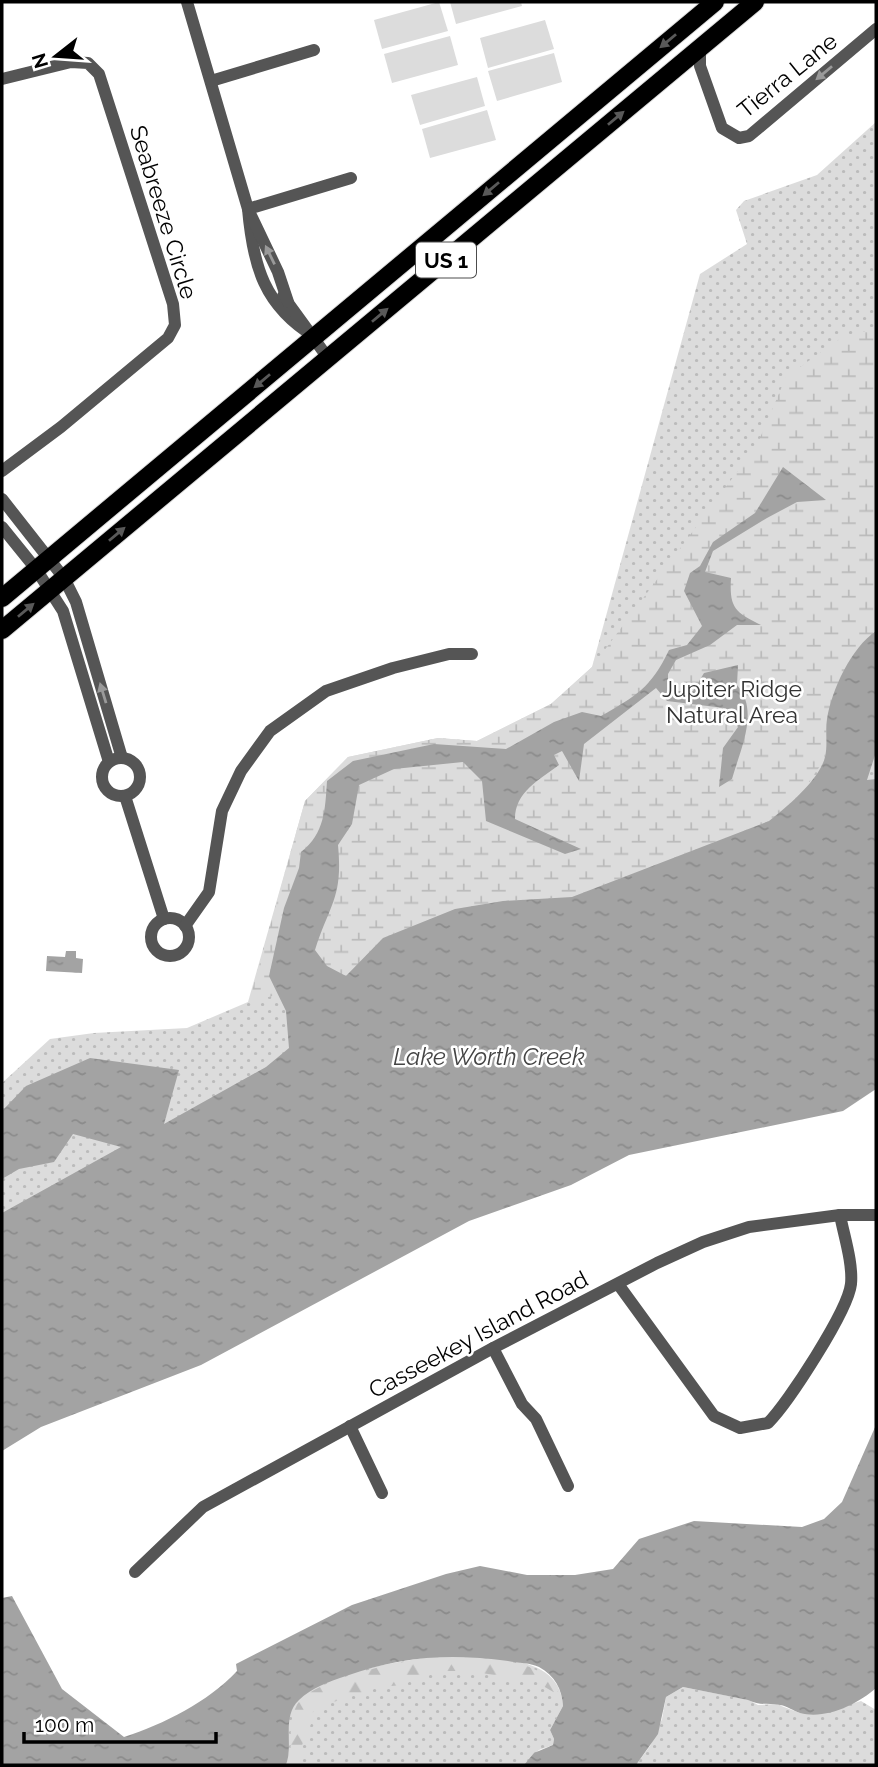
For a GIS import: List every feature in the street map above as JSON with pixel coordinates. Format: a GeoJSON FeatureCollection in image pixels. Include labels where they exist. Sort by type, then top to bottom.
{"type":"FeatureCollection","features":[{"type":"Feature","properties":{"kind":"main road","name":"US 1"},"geometry":{"type":"LineString","coordinates":[[2,598],[715,2]]}},
{"type":"Feature","properties":{"kind":"main road","name":"US 1"},"geometry":{"type":"LineString","coordinates":[[2,630],[754,2]]}},
{"type":"Feature","properties":{"kind":"street"},"geometry":{"type":"LineString","coordinates":[[187,2],[248,209],[278,272],[288,302]]}},
{"type":"Feature","properties":{"kind":"street","name":"Tierra Lane"},"geometry":{"type":"LineString","coordinates":[[700,47],[700,65],[722,128],[739,138],[749,136],[876,29]]}},
{"type":"Feature","properties":{"kind":"street"},"geometry":{"type":"LineString","coordinates":[[211,81],[314,50]]}},
{"type":"Feature","properties":{"kind":"street","name":"Seabreeze Circle"},"geometry":{"type":"LineString","coordinates":[[2,79],[71,62],[88,63],[100,74],[173,304],[175,325],[168,338],[61,427],[2,471]]}},
{"type":"Feature","properties":{"kind":"street"},"geometry":{"type":"LineString","coordinates":[[248,209],[351,178]]}},
{"type":"Feature","properties":{"kind":"street"},"geometry":{"type":"LineString","coordinates":[[248,209],[251,244],[275,304],[291,323],[315,337]]}},
{"type":"Feature","properties":{"kind":"street"},"geometry":{"type":"LineString","coordinates":[[262,273],[288,302],[328,358]]}},
{"type":"Feature","properties":{"kind":"street"},"geometry":{"type":"LineString","coordinates":[[2,499],[6,513],[42,564],[50,590],[63,611],[109,762]]}},
{"type":"Feature","properties":{"kind":"street"},"geometry":{"type":"LineString","coordinates":[[2,527],[42,564],[64,578],[76,602],[122,758]]}},
{"type":"Feature","properties":{"kind":"street"},"geometry":{"type":"LineString","coordinates":[[186,926],[174,919],[157,922],[151,935],[154,948],[163,955],[174,956],[183,951],[188,941],[186,926],[209,892],[222,811],[241,771],[270,731],[326,691],[393,668],[449,654],[471,654]]}},
{"type":"Feature","properties":{"kind":"street"},"geometry":{"type":"LineString","coordinates":[[122,758],[135,764],[140,775],[138,786],[125,796],[114,795],[105,788],[102,775],[109,762],[122,758]]}},
{"type":"Feature","properties":{"kind":"street"},"geometry":{"type":"LineString","coordinates":[[125,796],[164,919]]}},
{"type":"Feature","properties":{"kind":"street"},"geometry":{"type":"LineString","coordinates":[[618,1284],[714,1416],[740,1428],[768,1423],[789,1399],[845,1305],[851,1284],[841,1215]]}},
{"type":"Feature","properties":{"kind":"street","name":"Casseekey Island Road"},"geometry":{"type":"LineString","coordinates":[[135,1572],[203,1507],[493,1348],[702,1242],[749,1227],[841,1215],[876,1215]]}},
{"type":"Feature","properties":{"kind":"street"},"geometry":{"type":"LineString","coordinates":[[493,1348],[522,1404],[536,1419],[568,1486]]}},
{"type":"Feature","properties":{"kind":"street"},"geometry":{"type":"LineString","coordinates":[[350,1426],[382,1493]]}},
{"type":"Feature","properties":{"kind":"green space"},"geometry":{"type":"Polygon","coordinates":[[[439,2],[448,31],[382,49],[374,20],[439,2]]]}},
{"type":"Feature","properties":{"kind":"green space"},"geometry":{"type":"Polygon","coordinates":[[[450,2],[521,2],[522,6],[456,24],[450,2]]]}},
{"type":"Feature","properties":{"kind":"green space"},"geometry":{"type":"Polygon","coordinates":[[[545,20],[554,49],[488,68],[480,38],[545,20]]]}},
{"type":"Feature","properties":{"kind":"green space"},"geometry":{"type":"Polygon","coordinates":[[[450,36],[458,65],[392,83],[384,54],[450,36]]]}},
{"type":"Feature","properties":{"kind":"green space"},"geometry":{"type":"Polygon","coordinates":[[[554,53],[562,82],[497,101],[488,71],[554,53]]]}},
{"type":"Feature","properties":{"kind":"green space"},"geometry":{"type":"Polygon","coordinates":[[[477,77],[485,106],[420,125],[411,95],[477,77]]]}},
{"type":"Feature","properties":{"kind":"green space"},"geometry":{"type":"Polygon","coordinates":[[[487,110],[496,140],[430,158],[422,129],[487,110]]]}},
{"type":"Feature","properties":{"kind":"green space","name":"Jupiter Ridge Natural Area"},"geometry":{"type":"Polygon","coordinates":[[[876,122],[876,814],[276,1072],[2,1228],[2,1083],[50,1039],[94,1033],[187,1028],[248,1002],[305,801],[348,757],[438,738],[477,741],[551,704],[592,667],[700,274],[747,244],[736,210],[744,201],[817,175],[876,122]]]}},
{"type":"Feature","properties":{"kind":"green space","name":"Jupiter Ridge Natural Area"},"geometry":{"type":"Polygon","coordinates":[[[876,328],[876,631],[870,635],[827,719],[825,759],[796,800],[769,821],[572,897],[503,901],[455,909],[383,938],[346,977],[249,1002],[305,801],[348,757],[438,738],[477,741],[551,704],[592,667],[757,445],[786,377],[841,338],[876,328]]]}},
{"type":"Feature","properties":{"kind":"green space"},"geometry":{"type":"Polygon","coordinates":[[[462,1655],[526,1664],[540,1669],[551,1678],[559,1690],[563,1706],[550,1730],[554,1739],[553,1745],[539,1750],[524,1765],[286,1765],[290,1713],[300,1698],[317,1686],[340,1676],[395,1663],[462,1655]]]}},
{"type":"Feature","properties":{"kind":"green space"},"geometry":{"type":"Polygon","coordinates":[[[431,1657],[483,1658],[521,1664],[550,1679],[559,1691],[555,1693],[533,1680],[499,1681],[494,1675],[470,1671],[436,1671],[402,1685],[380,1687],[318,1707],[313,1711],[311,1725],[303,1741],[301,1765],[287,1765],[293,1714],[305,1697],[319,1688],[358,1673],[431,1657]]]}},
{"type":"Feature","properties":{"kind":"green space"},"geometry":{"type":"Polygon","coordinates":[[[683,1687],[749,1700],[758,1705],[776,1704],[800,1713],[817,1714],[861,1701],[876,1710],[876,1765],[636,1765],[650,1746],[662,1719],[666,1697],[683,1687]]]}},
{"type":"Feature","properties":{"kind":"water","name":"Lake Worth Creek"},"geometry":{"type":"Polygon","coordinates":[[[783,467],[826,500],[797,502],[767,518],[713,551],[705,572],[731,578],[731,597],[736,608],[745,617],[761,625],[737,625],[710,645],[676,660],[668,674],[668,685],[675,691],[693,691],[704,673],[738,665],[737,685],[744,695],[748,719],[732,779],[719,787],[723,748],[738,727],[724,708],[667,701],[656,688],[584,744],[579,781],[562,751],[554,755],[559,765],[536,782],[519,801],[515,819],[581,849],[565,854],[486,821],[482,781],[463,762],[394,769],[359,785],[352,824],[338,845],[337,889],[315,950],[327,966],[346,976],[383,938],[455,909],[503,901],[572,897],[769,821],[802,792],[817,774],[826,752],[827,719],[838,682],[858,648],[876,631],[876,752],[867,780],[876,779],[876,1089],[843,1111],[629,1155],[571,1185],[469,1221],[201,1365],[41,1427],[2,1451],[2,1213],[121,1147],[73,1134],[54,1162],[19,1169],[2,1179],[2,1111],[26,1086],[90,1058],[179,1070],[164,1124],[266,1067],[289,1048],[286,1011],[269,976],[284,908],[299,868],[301,852],[315,837],[322,820],[327,781],[353,761],[434,744],[506,749],[554,722],[582,712],[601,716],[633,696],[656,674],[669,650],[687,645],[702,626],[684,591],[690,573],[700,566],[713,542],[755,513],[783,467]]]}},
{"type":"Feature","properties":{"kind":"water"},"geometry":{"type":"Polygon","coordinates":[[[66,951],[76,951],[76,958],[83,959],[82,973],[46,971],[47,956],[65,957],[66,951]]]}},
{"type":"Feature","properties":{"kind":"water"},"geometry":{"type":"Polygon","coordinates":[[[876,1425],[876,1688],[841,1709],[810,1715],[783,1706],[683,1687],[666,1697],[658,1734],[636,1765],[524,1765],[534,1753],[553,1745],[554,1739],[550,1730],[563,1706],[561,1694],[553,1679],[539,1667],[528,1664],[466,1657],[426,1658],[366,1669],[315,1688],[304,1696],[290,1715],[286,1765],[2,1765],[2,1598],[12,1596],[62,1689],[124,1737],[185,1711],[213,1693],[237,1671],[236,1664],[352,1605],[446,1574],[480,1566],[527,1575],[575,1575],[613,1569],[639,1539],[694,1521],[802,1527],[824,1519],[842,1502],[876,1425]]]}}]}
